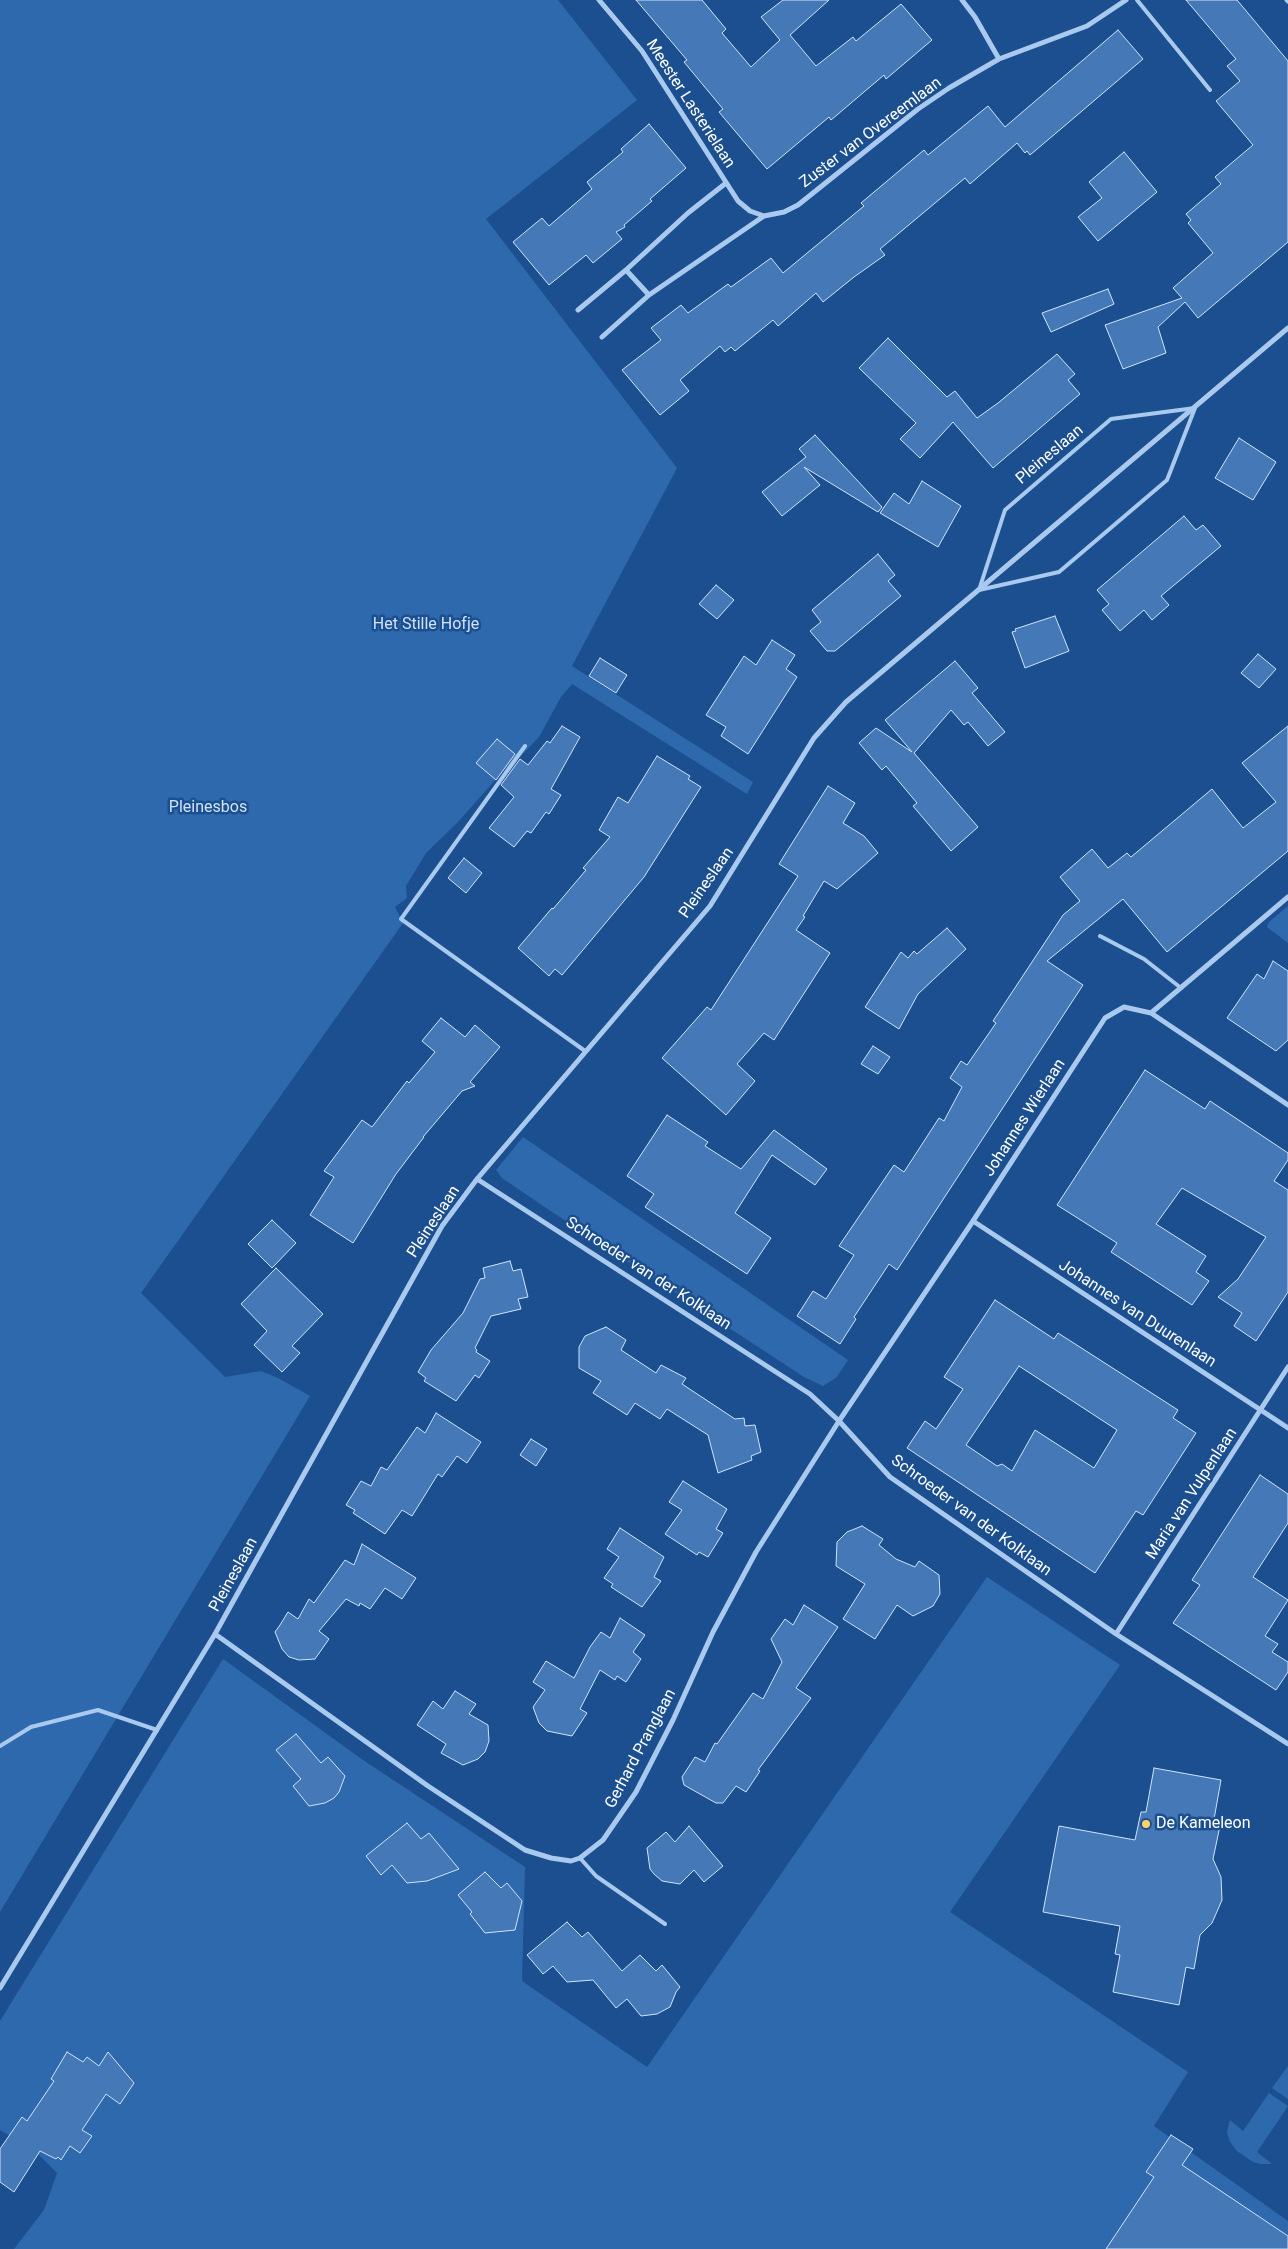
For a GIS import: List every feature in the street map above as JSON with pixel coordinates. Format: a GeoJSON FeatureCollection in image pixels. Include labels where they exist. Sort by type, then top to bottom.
{"type":"FeatureCollection","features":[{"type":"Feature","properties":{"kind":"street","name":"Meester Lasterielaan"},"geometry":{"type":"LineString","coordinates":[[599,0],[642,51],[738,201],[750,211],[764,216]]}},
{"type":"Feature","properties":{"kind":"street"},"geometry":{"type":"LineString","coordinates":[[962,0],[975,17],[999,59]]}},
{"type":"Feature","properties":{"kind":"street","name":"Zuster van Overeemlaan"},"geometry":{"type":"LineString","coordinates":[[764,216],[784,212],[798,205],[918,109],[999,59],[1087,26],[1126,0]]}},
{"type":"Feature","properties":{"kind":"street"},"geometry":{"type":"LineString","coordinates":[[578,310],[626,270],[688,213],[726,183]]}},
{"type":"Feature","properties":{"kind":"street"},"geometry":{"type":"LineString","coordinates":[[602,337],[649,295],[764,216]]}},
{"type":"Feature","properties":{"kind":"street"},"geometry":{"type":"LineString","coordinates":[[626,270],[649,295]]}},
{"type":"Feature","properties":{"kind":"street","name":"Pleineslaan"},"geometry":{"type":"LineString","coordinates":[[0,1988],[214,1634],[442,1226],[477,1179],[710,906],[814,738],[846,702],[1288,328]]}},
{"type":"Feature","properties":{"kind":"street"},"geometry":{"type":"LineString","coordinates":[[1288,897],[1151,1013],[1288,1105]]}},
{"type":"Feature","properties":{"kind":"street","name":"Johannes Wierlaan"},"geometry":{"type":"LineString","coordinates":[[838,1421],[973,1221],[1106,1018],[1124,1008],[1151,1013]]}},
{"type":"Feature","properties":{"kind":"street","name":"Schroeder van der Kolklaan"},"geometry":{"type":"LineString","coordinates":[[477,1179],[810,1394],[890,1477],[1116,1634],[1288,1744]]}},
{"type":"Feature","properties":{"kind":"street","name":"Johannes van Duurenlaan"},"geometry":{"type":"LineString","coordinates":[[973,1221],[1288,1428]]}},
{"type":"Feature","properties":{"kind":"street","name":"Maria van Vulpenlaan"},"geometry":{"type":"LineString","coordinates":[[1116,1634],[1288,1367]]}},
{"type":"Feature","properties":{"kind":"street","name":"Gerhard Pranglaan"},"geometry":{"type":"LineString","coordinates":[[580,1858],[603,1840],[636,1792],[673,1720],[713,1632],[756,1552],[838,1421]]}},
{"type":"Feature","properties":{"kind":"street"},"geometry":{"type":"LineString","coordinates":[[214,1634],[428,1786],[525,1850],[551,1858],[571,1860],[580,1858]]}},
{"type":"Feature","properties":{"kind":"lane"},"geometry":{"type":"LineString","coordinates":[[1137,0],[1210,90]]}},
{"type":"Feature","properties":{"kind":"lane","name":"Pleineslaan"},"geometry":{"type":"LineString","coordinates":[[1195,408],[1167,480],[1059,572],[979,590],[1005,510],[1111,419],[1195,408]]}},
{"type":"Feature","properties":{"kind":"lane"},"geometry":{"type":"LineString","coordinates":[[525,746],[401,919],[585,1051]]}},
{"type":"Feature","properties":{"kind":"lane"},"geometry":{"type":"LineString","coordinates":[[1100,936],[1144,959],[1181,988]]}},
{"type":"Feature","properties":{"kind":"lane"},"geometry":{"type":"LineString","coordinates":[[0,1746],[31,1727],[98,1710],[157,1730]]}},
{"type":"Feature","properties":{"kind":"lane"},"geometry":{"type":"LineString","coordinates":[[580,1858],[596,1876],[665,1924]]}},
{"type":"Feature","properties":{"kind":"green space","name":"Pleinesbos"},"geometry":{"type":"Polygon","coordinates":[[[0,0],[558,0],[637,100],[486,219],[677,468],[572,666],[753,782],[747,794],[572,684],[561,697],[539,737],[520,757],[505,769],[457,823],[426,853],[406,886],[407,898],[395,907],[403,923],[141,1293],[225,1377],[261,1371],[310,1396],[0,1912],[0,0]]]}},
{"type":"Feature","properties":{"kind":"green space"},"geometry":{"type":"Polygon","coordinates":[[[1288,906],[1288,943],[1267,927],[1269,922],[1288,906]]]}},
{"type":"Feature","properties":{"kind":"green space"},"geometry":{"type":"Polygon","coordinates":[[[523,1137],[848,1360],[837,1377],[823,1386],[804,1377],[502,1178],[496,1170],[523,1137]]]}},
{"type":"Feature","properties":{"kind":"green space"},"geometry":{"type":"Polygon","coordinates":[[[987,1577],[1120,1665],[950,1912],[1188,2072],[1154,2126],[1288,2221],[1288,2249],[14,2249],[44,2210],[57,2173],[33,2149],[0,2130],[0,2021],[223,1659],[363,1760],[525,1867],[522,1981],[647,2067],[987,1577]]]}},
{"type":"Feature","properties":{"kind":"green space"},"geometry":{"type":"Polygon","coordinates":[[[1288,2066],[1288,2099],[1272,2088],[1288,2066]]]}},
{"type":"Feature","properties":{"kind":"green space"},"geometry":{"type":"Polygon","coordinates":[[[1269,2093],[1288,2106],[1257,2152],[1272,2164],[1261,2164],[1253,2162],[1237,2151],[1230,2142],[1227,2132],[1230,2120],[1243,2131],[1269,2093]]]}},
{"type":"Feature","properties":{"kind":"building"},"geometry":{"type":"Polygon","coordinates":[[[636,0],[702,0],[726,29],[722,33],[751,67],[780,40],[761,17],[783,0],[829,0],[790,35],[816,66],[853,37],[856,41],[901,4],[932,40],[886,79],[884,75],[831,120],[829,117],[767,169],[719,112],[723,109],[684,62],[687,60],[636,0]]]}},
{"type":"Feature","properties":{"kind":"building"},"geometry":{"type":"Polygon","coordinates":[[[1186,0],[1237,0],[1288,61],[1288,242],[1198,318],[1185,302],[1158,327],[1166,353],[1123,369],[1105,325],[1182,298],[1173,288],[1213,253],[1188,223],[1191,220],[1186,214],[1221,184],[1215,177],[1253,145],[1216,101],[1240,81],[1227,66],[1236,59],[1186,0]]]}},
{"type":"Feature","properties":{"kind":"building"},"geometry":{"type":"Polygon","coordinates":[[[1118,30],[1143,59],[1030,155],[1027,151],[1025,153],[1017,143],[970,184],[965,178],[880,249],[885,255],[823,302],[816,293],[778,326],[773,320],[735,351],[731,347],[725,352],[720,346],[680,380],[689,391],[660,415],[622,370],[661,340],[651,328],[681,305],[688,313],[728,284],[731,287],[771,258],[783,273],[864,206],[861,203],[924,150],[928,155],[988,106],[1005,127],[1118,30]]]}},
{"type":"Feature","properties":{"kind":"building"},"geometry":{"type":"Polygon","coordinates":[[[649,124],[686,168],[650,199],[652,201],[624,225],[625,227],[616,232],[622,239],[593,263],[586,255],[549,285],[513,242],[542,218],[549,226],[592,189],[587,182],[623,152],[621,149],[649,124]]]}},
{"type":"Feature","properties":{"kind":"building"},"geometry":{"type":"Polygon","coordinates":[[[1124,152],[1157,192],[1098,241],[1078,217],[1102,198],[1089,182],[1124,152]]]}},
{"type":"Feature","properties":{"kind":"building"},"geometry":{"type":"Polygon","coordinates":[[[1108,289],[1114,304],[1051,332],[1042,313],[1108,289]]]}},
{"type":"Feature","properties":{"kind":"building"},"geometry":{"type":"Polygon","coordinates":[[[888,338],[947,397],[955,391],[977,418],[1057,354],[1075,374],[1068,380],[1080,394],[993,468],[953,422],[920,458],[900,439],[916,423],[859,368],[888,338]]]}},
{"type":"Feature","properties":{"kind":"building"},"geometry":{"type":"Polygon","coordinates":[[[815,435],[882,507],[878,512],[804,467],[820,485],[782,516],[762,492],[806,457],[799,449],[815,435]]]}},
{"type":"Feature","properties":{"kind":"building"},"geometry":{"type":"Polygon","coordinates":[[[1239,438],[1276,462],[1253,500],[1215,478],[1239,438]]]}},
{"type":"Feature","properties":{"kind":"building"},"geometry":{"type":"Polygon","coordinates":[[[922,481],[961,506],[938,547],[880,513],[894,493],[909,504],[922,481]]]}},
{"type":"Feature","properties":{"kind":"building"},"geometry":{"type":"Polygon","coordinates":[[[1184,516],[1196,530],[1203,525],[1221,546],[1161,596],[1169,605],[1152,620],[1144,610],[1120,631],[1102,610],[1109,604],[1097,590],[1184,516]]]}},
{"type":"Feature","properties":{"kind":"building"},"geometry":{"type":"Polygon","coordinates":[[[878,554],[895,575],[888,581],[901,596],[835,651],[827,651],[810,631],[821,622],[812,610],[878,554]]]}},
{"type":"Feature","properties":{"kind":"building"},"geometry":{"type":"Polygon","coordinates":[[[716,585],[734,600],[717,619],[699,604],[716,585]]]}},
{"type":"Feature","properties":{"kind":"building"},"geometry":{"type":"Polygon","coordinates":[[[1055,616],[1069,651],[1025,668],[1012,632],[1016,631],[1015,629],[1055,616]]]}},
{"type":"Feature","properties":{"kind":"building"},"geometry":{"type":"Polygon","coordinates":[[[772,640],[795,655],[786,669],[797,677],[748,754],[721,736],[726,727],[706,715],[744,656],[756,665],[772,640]]]}},
{"type":"Feature","properties":{"kind":"building"},"geometry":{"type":"Polygon","coordinates":[[[1258,654],[1276,669],[1259,688],[1241,673],[1258,654]]]}},
{"type":"Feature","properties":{"kind":"building"},"geometry":{"type":"Polygon","coordinates":[[[600,658],[627,675],[616,693],[589,676],[600,658]]]}},
{"type":"Feature","properties":{"kind":"building"},"geometry":{"type":"Polygon","coordinates":[[[955,661],[978,688],[972,693],[1005,732],[988,746],[968,722],[964,725],[951,710],[914,753],[978,827],[951,851],[913,806],[917,803],[886,766],[882,770],[859,743],[876,728],[912,752],[885,720],[955,661]]]}},
{"type":"Feature","properties":{"kind":"building"},"geometry":{"type":"Polygon","coordinates":[[[562,726],[580,737],[551,789],[561,795],[549,814],[546,812],[531,833],[527,831],[514,847],[489,828],[514,797],[501,785],[520,759],[528,765],[547,741],[550,743],[562,726]]]}},
{"type":"Feature","properties":{"kind":"building"},"geometry":{"type":"Polygon","coordinates":[[[1288,726],[1288,851],[1167,952],[1123,899],[1047,961],[1083,985],[897,1270],[889,1264],[854,1317],[856,1319],[840,1344],[797,1316],[813,1291],[826,1299],[854,1255],[839,1246],[894,1165],[904,1172],[939,1118],[944,1121],[962,1087],[950,1078],[961,1061],[967,1065],[996,1023],[993,1021],[1063,915],[1080,901],[1060,877],[1092,849],[1108,868],[1127,853],[1131,857],[1212,789],[1243,828],[1276,802],[1242,763],[1288,726]]]}},
{"type":"Feature","properties":{"kind":"building"},"geometry":{"type":"Polygon","coordinates":[[[497,739],[515,754],[496,780],[476,763],[497,739]]]}},
{"type":"Feature","properties":{"kind":"building"},"geometry":{"type":"Polygon","coordinates":[[[657,756],[690,776],[688,779],[701,787],[644,877],[562,975],[555,969],[549,976],[518,948],[586,870],[583,868],[610,837],[599,830],[618,797],[628,803],[657,756]]]}},
{"type":"Feature","properties":{"kind":"building"},"geometry":{"type":"Polygon","coordinates":[[[828,786],[855,803],[843,823],[864,836],[878,853],[837,889],[824,881],[803,916],[805,917],[796,930],[830,953],[774,1040],[764,1033],[737,1064],[755,1081],[726,1115],[662,1058],[707,1007],[711,1010],[798,876],[779,864],[828,786]]]}},
{"type":"Feature","properties":{"kind":"building"},"geometry":{"type":"Polygon","coordinates":[[[464,858],[482,873],[466,893],[448,878],[464,858]]]}},
{"type":"Feature","properties":{"kind":"building"},"geometry":{"type":"Polygon","coordinates":[[[947,928],[966,949],[918,994],[899,1029],[865,1007],[901,952],[908,958],[914,951],[917,954],[947,928]]]}},
{"type":"Feature","properties":{"kind":"building"},"geometry":{"type":"Polygon","coordinates":[[[1273,961],[1288,971],[1288,1040],[1276,1051],[1227,1018],[1257,974],[1264,979],[1273,961]]]}},
{"type":"Feature","properties":{"kind":"building"},"geometry":{"type":"Polygon","coordinates":[[[441,1018],[465,1037],[475,1025],[500,1047],[470,1082],[475,1086],[462,1091],[423,1137],[396,1174],[353,1243],[310,1215],[334,1177],[324,1171],[362,1120],[372,1127],[407,1081],[409,1083],[435,1052],[422,1041],[441,1018]]]}},
{"type":"Feature","properties":{"kind":"building"},"geometry":{"type":"Polygon","coordinates":[[[873,1046],[890,1057],[878,1074],[861,1064],[873,1046]]]}},
{"type":"Feature","properties":{"kind":"building"},"geometry":{"type":"Polygon","coordinates":[[[1145,1070],[1205,1109],[1210,1101],[1288,1153],[1288,1160],[1274,1181],[1288,1190],[1288,1292],[1256,1341],[1234,1326],[1242,1313],[1218,1297],[1238,1279],[1266,1237],[1182,1188],[1156,1224],[1206,1256],[1196,1272],[1209,1281],[1192,1305],[1111,1252],[1117,1243],[1057,1205],[1145,1070]]]}},
{"type":"Feature","properties":{"kind":"building"},"geometry":{"type":"Polygon","coordinates":[[[667,1115],[708,1142],[705,1146],[741,1169],[774,1130],[827,1169],[815,1185],[772,1155],[735,1213],[771,1238],[747,1274],[645,1207],[654,1194],[627,1176],[667,1115]]]}},
{"type":"Feature","properties":{"kind":"building"},"geometry":{"type":"Polygon","coordinates":[[[272,1220],[296,1243],[272,1268],[248,1244],[272,1220]]]}},
{"type":"Feature","properties":{"kind":"building"},"geometry":{"type":"Polygon","coordinates":[[[510,1261],[513,1271],[521,1269],[528,1297],[518,1299],[521,1309],[491,1316],[475,1348],[476,1352],[490,1361],[479,1378],[475,1375],[456,1401],[424,1381],[426,1378],[418,1372],[431,1350],[463,1313],[480,1279],[485,1278],[483,1268],[510,1261]]]}},
{"type":"Feature","properties":{"kind":"building"},"geometry":{"type":"Polygon","coordinates":[[[276,1268],[323,1314],[292,1346],[300,1353],[282,1372],[254,1345],[267,1331],[241,1304],[276,1268]]]}},
{"type":"Feature","properties":{"kind":"building"},"geometry":{"type":"Polygon","coordinates":[[[995,1300],[1054,1339],[1058,1333],[1178,1410],[1173,1418],[1196,1433],[1143,1515],[1136,1511],[1095,1573],[907,1448],[925,1421],[936,1429],[963,1389],[944,1377],[995,1300]],[[1019,1366],[966,1445],[997,1466],[1002,1464],[1012,1471],[1035,1430],[1094,1468],[1117,1430],[1019,1366]]]}},
{"type":"Feature","properties":{"kind":"building"},"geometry":{"type":"Polygon","coordinates":[[[606,1327],[626,1340],[621,1350],[656,1373],[661,1365],[686,1378],[682,1384],[735,1419],[744,1418],[745,1426],[755,1425],[761,1452],[751,1456],[752,1460],[718,1473],[708,1435],[667,1409],[660,1419],[635,1403],[627,1415],[593,1393],[601,1381],[579,1368],[579,1347],[585,1336],[606,1327]]]}},
{"type":"Feature","properties":{"kind":"building"},"geometry":{"type":"Polygon","coordinates":[[[436,1413],[481,1442],[467,1463],[457,1456],[442,1477],[438,1474],[412,1516],[402,1510],[385,1534],[353,1513],[355,1510],[346,1505],[361,1481],[371,1486],[381,1467],[387,1470],[417,1427],[425,1433],[436,1413]]]}},
{"type":"Feature","properties":{"kind":"building"},"geometry":{"type":"Polygon","coordinates":[[[531,1439],[547,1449],[536,1466],[520,1455],[531,1439]]]}},
{"type":"Feature","properties":{"kind":"building"},"geometry":{"type":"Polygon","coordinates":[[[1260,1475],[1288,1494],[1288,1523],[1253,1577],[1288,1600],[1265,1636],[1278,1644],[1272,1652],[1288,1662],[1288,1672],[1276,1690],[1173,1623],[1200,1585],[1192,1580],[1260,1475]]]}},
{"type":"Feature","properties":{"kind":"building"},"geometry":{"type":"Polygon","coordinates":[[[683,1481],[727,1509],[716,1529],[723,1533],[708,1557],[699,1552],[697,1555],[665,1534],[682,1510],[669,1502],[683,1481]]]}},
{"type":"Feature","properties":{"kind":"building"},"geometry":{"type":"Polygon","coordinates":[[[862,1526],[883,1539],[879,1545],[896,1559],[915,1567],[919,1561],[939,1575],[940,1594],[933,1606],[913,1616],[897,1605],[875,1639],[843,1619],[865,1584],[836,1566],[837,1542],[847,1532],[862,1526]]]}},
{"type":"Feature","properties":{"kind":"building"},"geometry":{"type":"Polygon","coordinates":[[[620,1528],[664,1557],[654,1577],[661,1581],[642,1607],[611,1587],[613,1584],[604,1578],[619,1557],[607,1549],[620,1528]]]}},
{"type":"Feature","properties":{"kind":"building"},"geometry":{"type":"Polygon","coordinates":[[[362,1544],[416,1578],[402,1599],[385,1588],[370,1609],[360,1603],[359,1606],[346,1599],[319,1631],[329,1639],[315,1659],[299,1660],[289,1657],[282,1649],[275,1632],[288,1612],[298,1619],[309,1599],[314,1603],[345,1560],[354,1565],[362,1544]]]}},
{"type":"Feature","properties":{"kind":"building"},"geometry":{"type":"Polygon","coordinates":[[[804,1605],[838,1627],[796,1688],[811,1698],[758,1770],[760,1771],[746,1792],[736,1786],[723,1803],[716,1803],[684,1785],[682,1777],[695,1757],[705,1762],[715,1743],[717,1744],[753,1693],[763,1699],[782,1662],[771,1639],[785,1619],[793,1625],[804,1605]]]}},
{"type":"Feature","properties":{"kind":"building"},"geometry":{"type":"Polygon","coordinates":[[[620,1618],[645,1635],[633,1652],[641,1659],[626,1682],[617,1676],[615,1680],[600,1670],[580,1709],[587,1713],[572,1736],[547,1731],[539,1723],[533,1707],[545,1690],[533,1682],[546,1661],[574,1678],[590,1647],[601,1632],[610,1638],[620,1618]]]}},
{"type":"Feature","properties":{"kind":"building"},"geometry":{"type":"Polygon","coordinates":[[[455,1691],[476,1704],[469,1714],[488,1725],[489,1741],[485,1752],[478,1759],[463,1765],[441,1753],[446,1744],[417,1725],[433,1701],[443,1709],[455,1691]]]}},
{"type":"Feature","properties":{"kind":"building"},"geometry":{"type":"Polygon","coordinates":[[[296,1734],[321,1763],[328,1757],[345,1776],[339,1792],[334,1798],[325,1803],[309,1806],[293,1786],[301,1779],[276,1750],[296,1734]]]}},
{"type":"Feature","properties":{"kind":"building"},"geometry":{"type":"Polygon","coordinates":[[[1154,1768],[1221,1780],[1213,1825],[1220,1826],[1213,1859],[1221,1877],[1222,1900],[1212,1923],[1200,1935],[1194,1969],[1186,1967],[1179,2005],[1113,1992],[1120,1955],[1115,1954],[1120,1926],[1043,1912],[1059,1826],[1135,1840],[1141,1812],[1146,1812],[1154,1768]]]}},
{"type":"Feature","properties":{"kind":"building"},"geometry":{"type":"Polygon","coordinates":[[[407,1823],[421,1839],[429,1833],[459,1869],[427,1881],[407,1883],[392,1865],[381,1875],[366,1856],[407,1823]]]}},
{"type":"Feature","properties":{"kind":"building"},"geometry":{"type":"Polygon","coordinates":[[[689,1826],[723,1866],[704,1882],[694,1870],[680,1884],[662,1881],[650,1869],[647,1848],[666,1832],[675,1842],[689,1826]]]}},
{"type":"Feature","properties":{"kind":"building"},"geometry":{"type":"Polygon","coordinates":[[[485,1872],[501,1888],[507,1883],[522,1901],[515,1930],[485,1933],[470,1914],[472,1912],[458,1895],[485,1872]]]}},
{"type":"Feature","properties":{"kind":"building"},"geometry":{"type":"Polygon","coordinates":[[[567,1922],[582,1937],[588,1932],[622,1971],[640,1955],[656,1971],[662,1965],[680,1987],[670,2007],[657,2014],[641,2016],[627,1999],[616,2008],[593,1980],[567,1982],[553,1966],[543,1974],[527,1955],[567,1922]]]}},
{"type":"Feature","properties":{"kind":"building"},"geometry":{"type":"Polygon","coordinates":[[[67,2052],[83,2062],[87,2057],[99,2066],[108,2052],[134,2083],[120,2104],[106,2094],[82,2130],[92,2136],[80,2153],[70,2146],[61,2160],[58,2157],[56,2159],[40,2151],[14,2192],[0,2182],[0,2149],[22,2117],[27,2121],[54,2081],[51,2079],[67,2052]]]}},
{"type":"Feature","properties":{"kind":"building"},"geometry":{"type":"Polygon","coordinates":[[[1171,2135],[1193,2149],[1182,2165],[1288,2236],[1288,2249],[1106,2249],[1154,2177],[1146,2172],[1171,2135]]]}},
{"type":"Feature","properties":{"kind":"place","name":"De Kameleon"},"geometry":{"type":"Point","coordinates":[1146,1824]}},
{"type":"Feature","properties":{"kind":"park label","name":"Het Stille Hofje"},"geometry":{"type":"Point","coordinates":[426,625]}}]}
